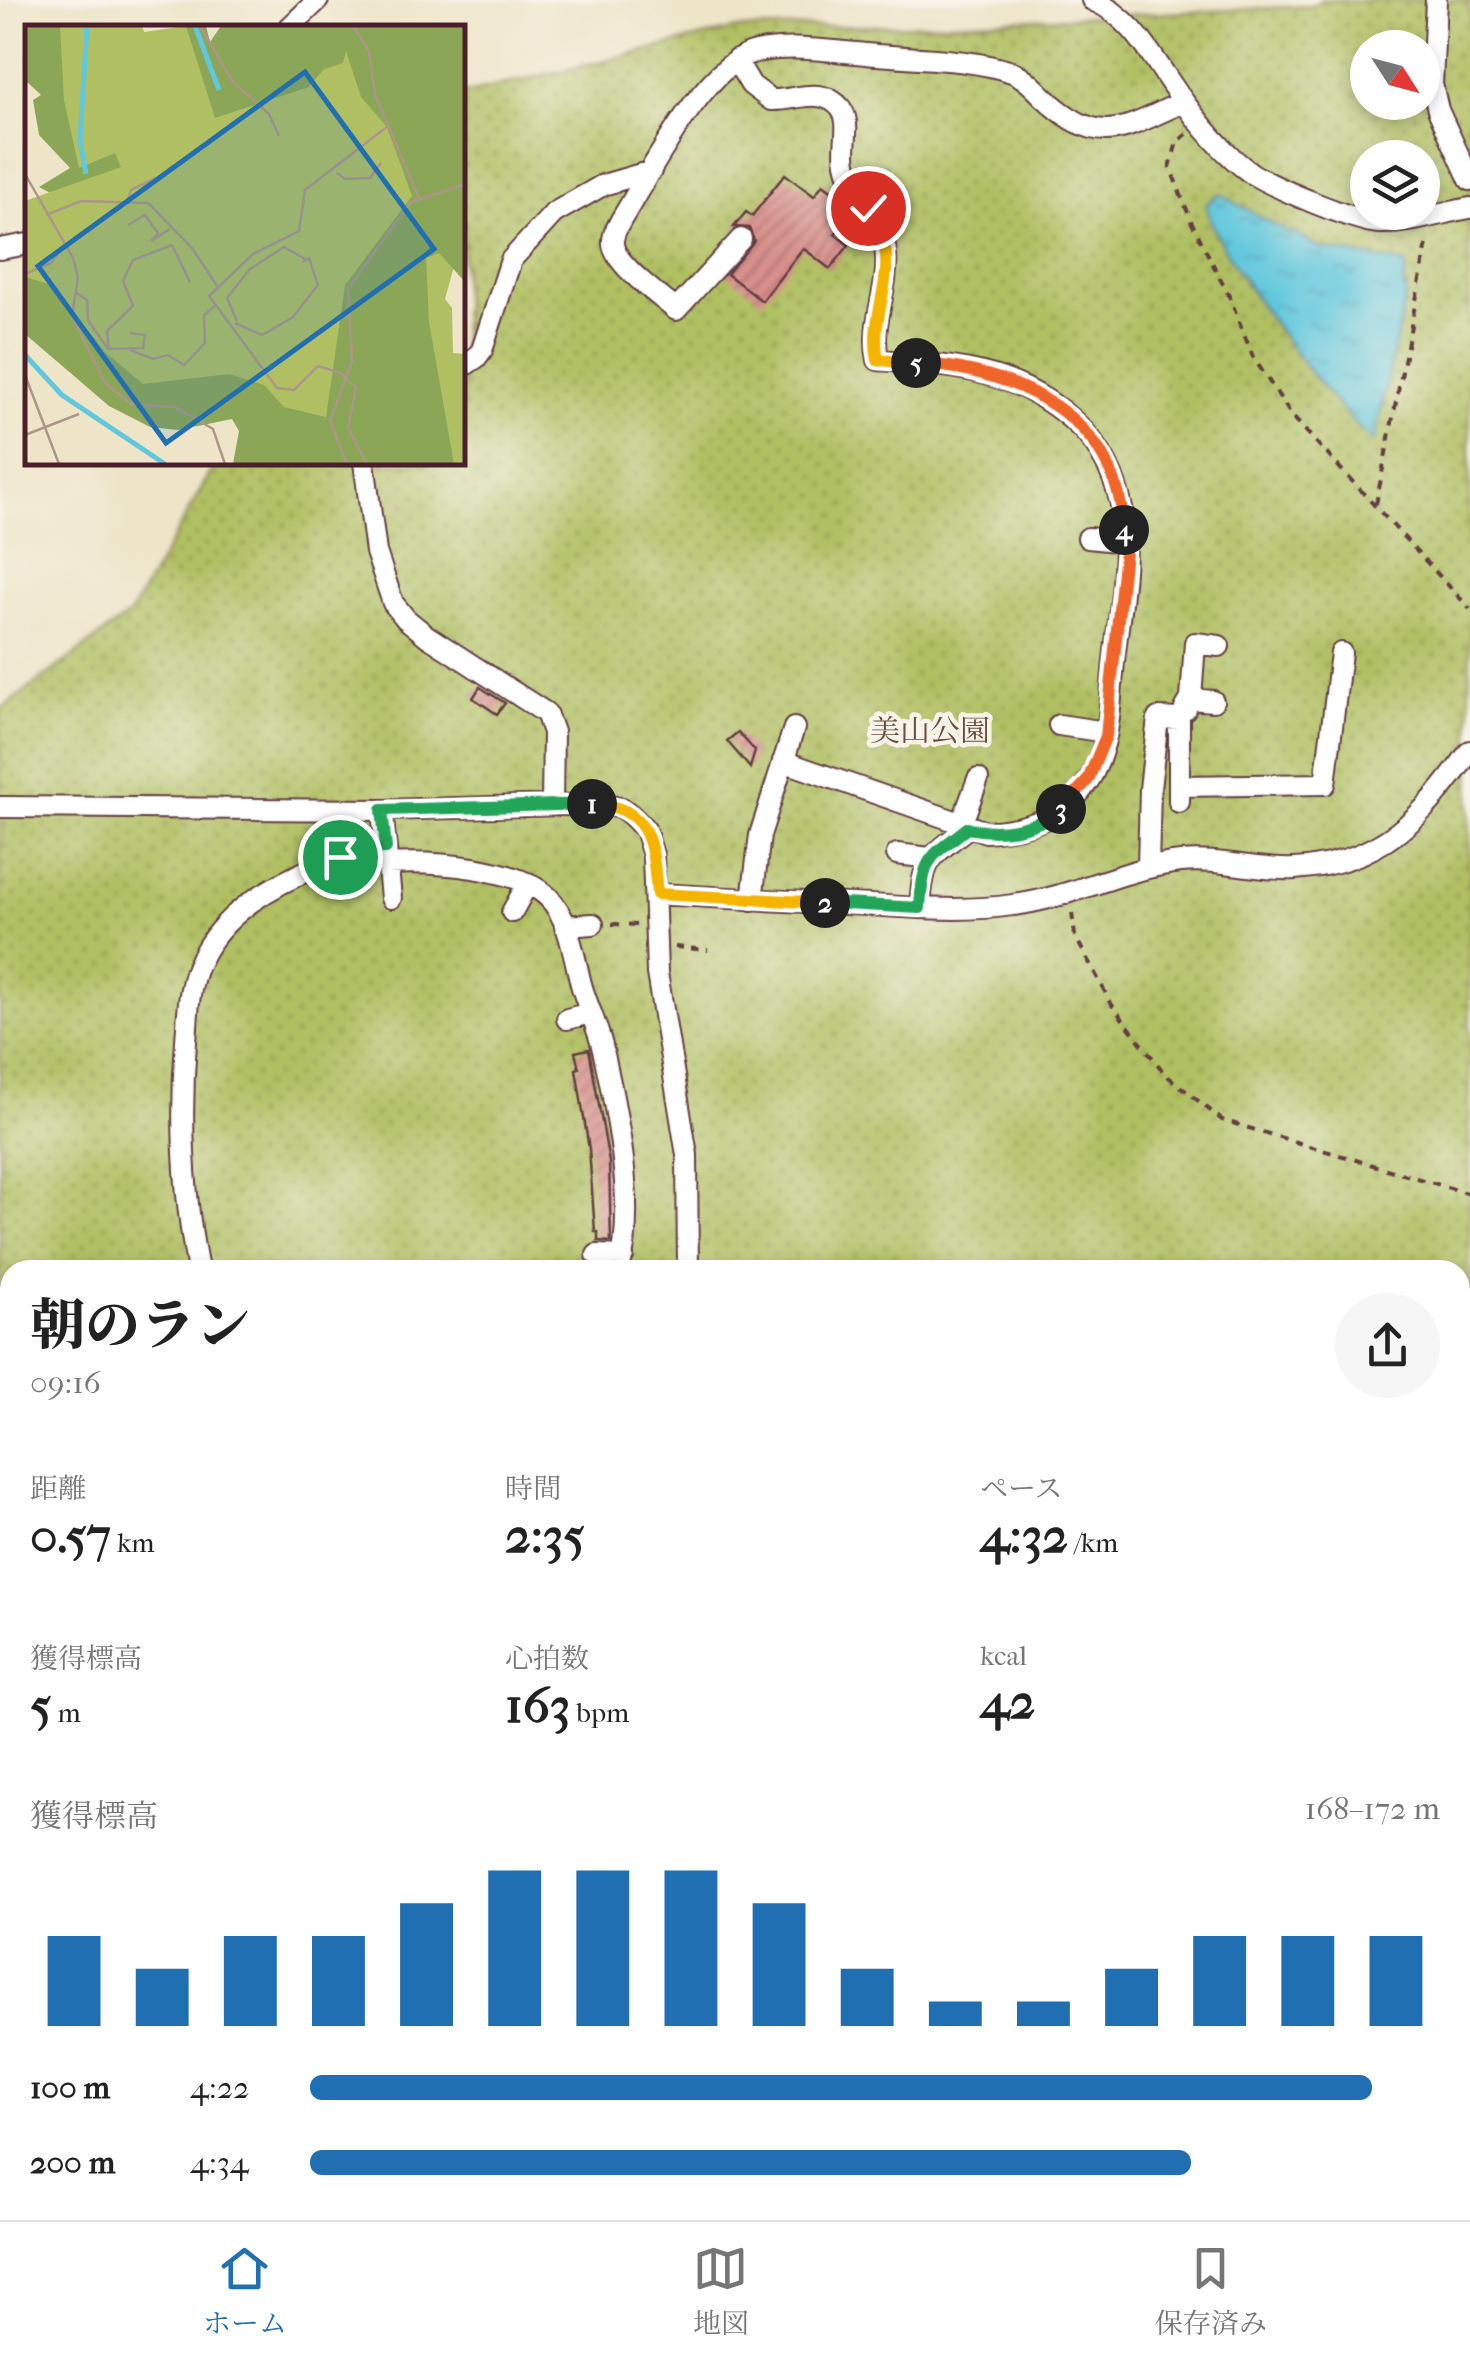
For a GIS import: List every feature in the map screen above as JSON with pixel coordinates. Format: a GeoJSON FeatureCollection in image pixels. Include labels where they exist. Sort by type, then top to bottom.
{"type":"FeatureCollection","features":[{"type":"Feature","properties":{"kind":"street"},"geometry":{"type":"LineString","coordinates":[[292,25],[318,0]]}},
{"type":"Feature","properties":{"kind":"street"},"geometry":{"type":"LineString","coordinates":[[1092,0],[1127,22],[1183,102],[1252,173],[1375,223],[1408,222],[1470,208]]}},
{"type":"Feature","properties":{"kind":"street"},"geometry":{"type":"LineString","coordinates":[[1436,0],[1432,84],[1438,110],[1470,180]]}},
{"type":"Feature","properties":{"kind":"street"},"geometry":{"type":"LineString","coordinates":[[741,239],[676,310],[626,266],[613,249],[613,236],[620,220],[703,92],[736,60],[758,51],[818,50],[978,64],[1017,72],[1055,108],[1092,132],[1122,129],[1183,102]]}},
{"type":"Feature","properties":{"kind":"street"},"geometry":{"type":"LineString","coordinates":[[736,60],[751,85],[771,100],[818,95],[839,106],[847,119],[846,162],[886,250],[886,276],[875,323],[878,360],[987,373],[1030,389],[1052,404],[1084,431],[1111,471],[1126,542],[1102,754],[1088,780],[1054,814],[1012,830],[986,832],[783,761]]}},
{"type":"Feature","properties":{"kind":"street"},"geometry":{"type":"LineString","coordinates":[[465,365],[482,350],[511,260],[554,213],[603,185],[652,171]]}},
{"type":"Feature","properties":{"kind":"street"},"geometry":{"type":"LineString","coordinates":[[0,249],[25,245]]}},
{"type":"Feature","properties":{"kind":"street"},"geometry":{"type":"LineString","coordinates":[[364,465],[376,552],[393,603],[427,636],[546,713],[553,732],[552,805]]}},
{"type":"Feature","properties":{"kind":"street"},"geometry":{"type":"LineString","coordinates":[[1088,538],[1126,542]]}},
{"type":"Feature","properties":{"kind":"street"},"geometry":{"type":"LineString","coordinates":[[1219,646],[1195,643],[1191,698],[1179,720],[1179,794],[1325,784],[1340,654]]}},
{"type":"Feature","properties":{"kind":"street"},"geometry":{"type":"LineString","coordinates":[[1191,698],[1213,702]]}},
{"type":"Feature","properties":{"kind":"street"},"geometry":{"type":"LineString","coordinates":[[1148,867],[1150,789],[1158,718],[1179,720]]}},
{"type":"Feature","properties":{"kind":"street"},"geometry":{"type":"LineString","coordinates":[[1059,725],[1106,732]]}},
{"type":"Feature","properties":{"kind":"street"},"geometry":{"type":"LineString","coordinates":[[752,900],[760,835],[794,728]]}},
{"type":"Feature","properties":{"kind":"street"},"geometry":{"type":"LineString","coordinates":[[657,894],[958,910],[1013,906],[1068,894],[1148,867],[1185,861],[1295,869],[1376,848],[1434,802],[1470,751]]}},
{"type":"Feature","properties":{"kind":"street"},"geometry":{"type":"LineString","coordinates":[[920,908],[923,871],[930,858],[964,826],[978,778]]}},
{"type":"Feature","properties":{"kind":"street"},"geometry":{"type":"LineString","coordinates":[[0,807],[382,810],[552,805],[612,806],[631,815],[650,841],[657,894],[658,983],[687,1155],[688,1260]]}},
{"type":"Feature","properties":{"kind":"street"},"geometry":{"type":"LineString","coordinates":[[382,810],[391,898]]}},
{"type":"Feature","properties":{"kind":"street"},"geometry":{"type":"LineString","coordinates":[[197,1260],[182,1142],[188,1015],[198,964],[230,918],[269,889],[365,849],[386,856],[496,872],[528,883],[552,900],[565,926],[602,1046],[624,1190],[621,1260]]}},
{"type":"Feature","properties":{"kind":"street"},"geometry":{"type":"LineString","coordinates":[[897,854],[930,858]]}},
{"type":"Feature","properties":{"kind":"street"},"geometry":{"type":"LineString","coordinates":[[512,912],[528,883]]}},
{"type":"Feature","properties":{"kind":"street"},"geometry":{"type":"LineString","coordinates":[[565,926],[592,924]]}},
{"type":"Feature","properties":{"kind":"street"},"geometry":{"type":"LineString","coordinates":[[567,1019],[590,1013]]}},
{"type":"Feature","properties":{"kind":"street"},"geometry":{"type":"LineString","coordinates":[[596,1255],[612,1260]]}},
{"type":"Feature","properties":{"kind":"path"},"geometry":{"type":"LineString","coordinates":[[1191,130],[1177,142],[1170,167],[1253,357],[1292,416],[1470,609]]}},
{"type":"Feature","properties":{"kind":"path"},"geometry":{"type":"LineString","coordinates":[[1376,504],[1428,239]]}},
{"type":"Feature","properties":{"kind":"path"},"geometry":{"type":"LineString","coordinates":[[1068,894],[1075,936],[1112,1004],[1165,1074],[1222,1120],[1470,1192]]}},
{"type":"Feature","properties":{"kind":"path"},"geometry":{"type":"LineString","coordinates":[[592,924],[644,925]]}},
{"type":"Feature","properties":{"kind":"path"},"geometry":{"type":"LineString","coordinates":[[674,947],[708,950]]}},
{"type":"Feature","properties":{"kind":"green space","name":"美山公園"},"geometry":{"type":"Polygon","coordinates":[[[1320,0],[1470,0],[1470,1260],[0,1260],[0,710],[130,614],[215,465],[465,465],[465,94],[737,29],[1313,6],[1320,0]]]}},
{"type":"Feature","properties":{"kind":"water"},"geometry":{"type":"Polygon","coordinates":[[[1220,194],[1319,248],[1407,264],[1403,288],[1407,289],[1374,442],[1305,365],[1227,253],[1207,203],[1220,194]]]}},
{"type":"Feature","properties":{"kind":"building"},"geometry":{"type":"Polygon","coordinates":[[[785,174],[814,196],[823,184],[849,203],[853,210],[835,234],[849,245],[830,269],[803,248],[762,301],[727,274],[754,241],[749,228],[734,227],[746,212],[752,216],[785,174]]]}},
{"type":"Feature","properties":{"kind":"building"},"geometry":{"type":"Polygon","coordinates":[[[480,687],[505,703],[497,714],[473,698],[480,687]]]}},
{"type":"Feature","properties":{"kind":"building"},"geometry":{"type":"Polygon","coordinates":[[[738,732],[755,751],[750,768],[727,741],[738,732]]]}},
{"type":"Feature","properties":{"kind":"building"},"geometry":{"type":"Polygon","coordinates":[[[589,1049],[609,1162],[611,1242],[598,1241],[595,1232],[589,1149],[576,1069],[579,1068],[575,1052],[589,1049]]]}},
{"type":"Feature","properties":{"kind":"route"},"geometry":{"type":"LineString","coordinates":[[340,857],[365,849],[386,848],[382,810],[599,804],[622,808],[644,829],[654,854],[657,894],[920,908],[927,861],[967,828],[986,832],[1037,824],[1080,792],[1102,754],[1106,736],[1126,542],[1111,471],[1084,431],[1030,389],[964,368],[878,360],[875,323],[886,276],[886,250],[868,208]]}}]}
